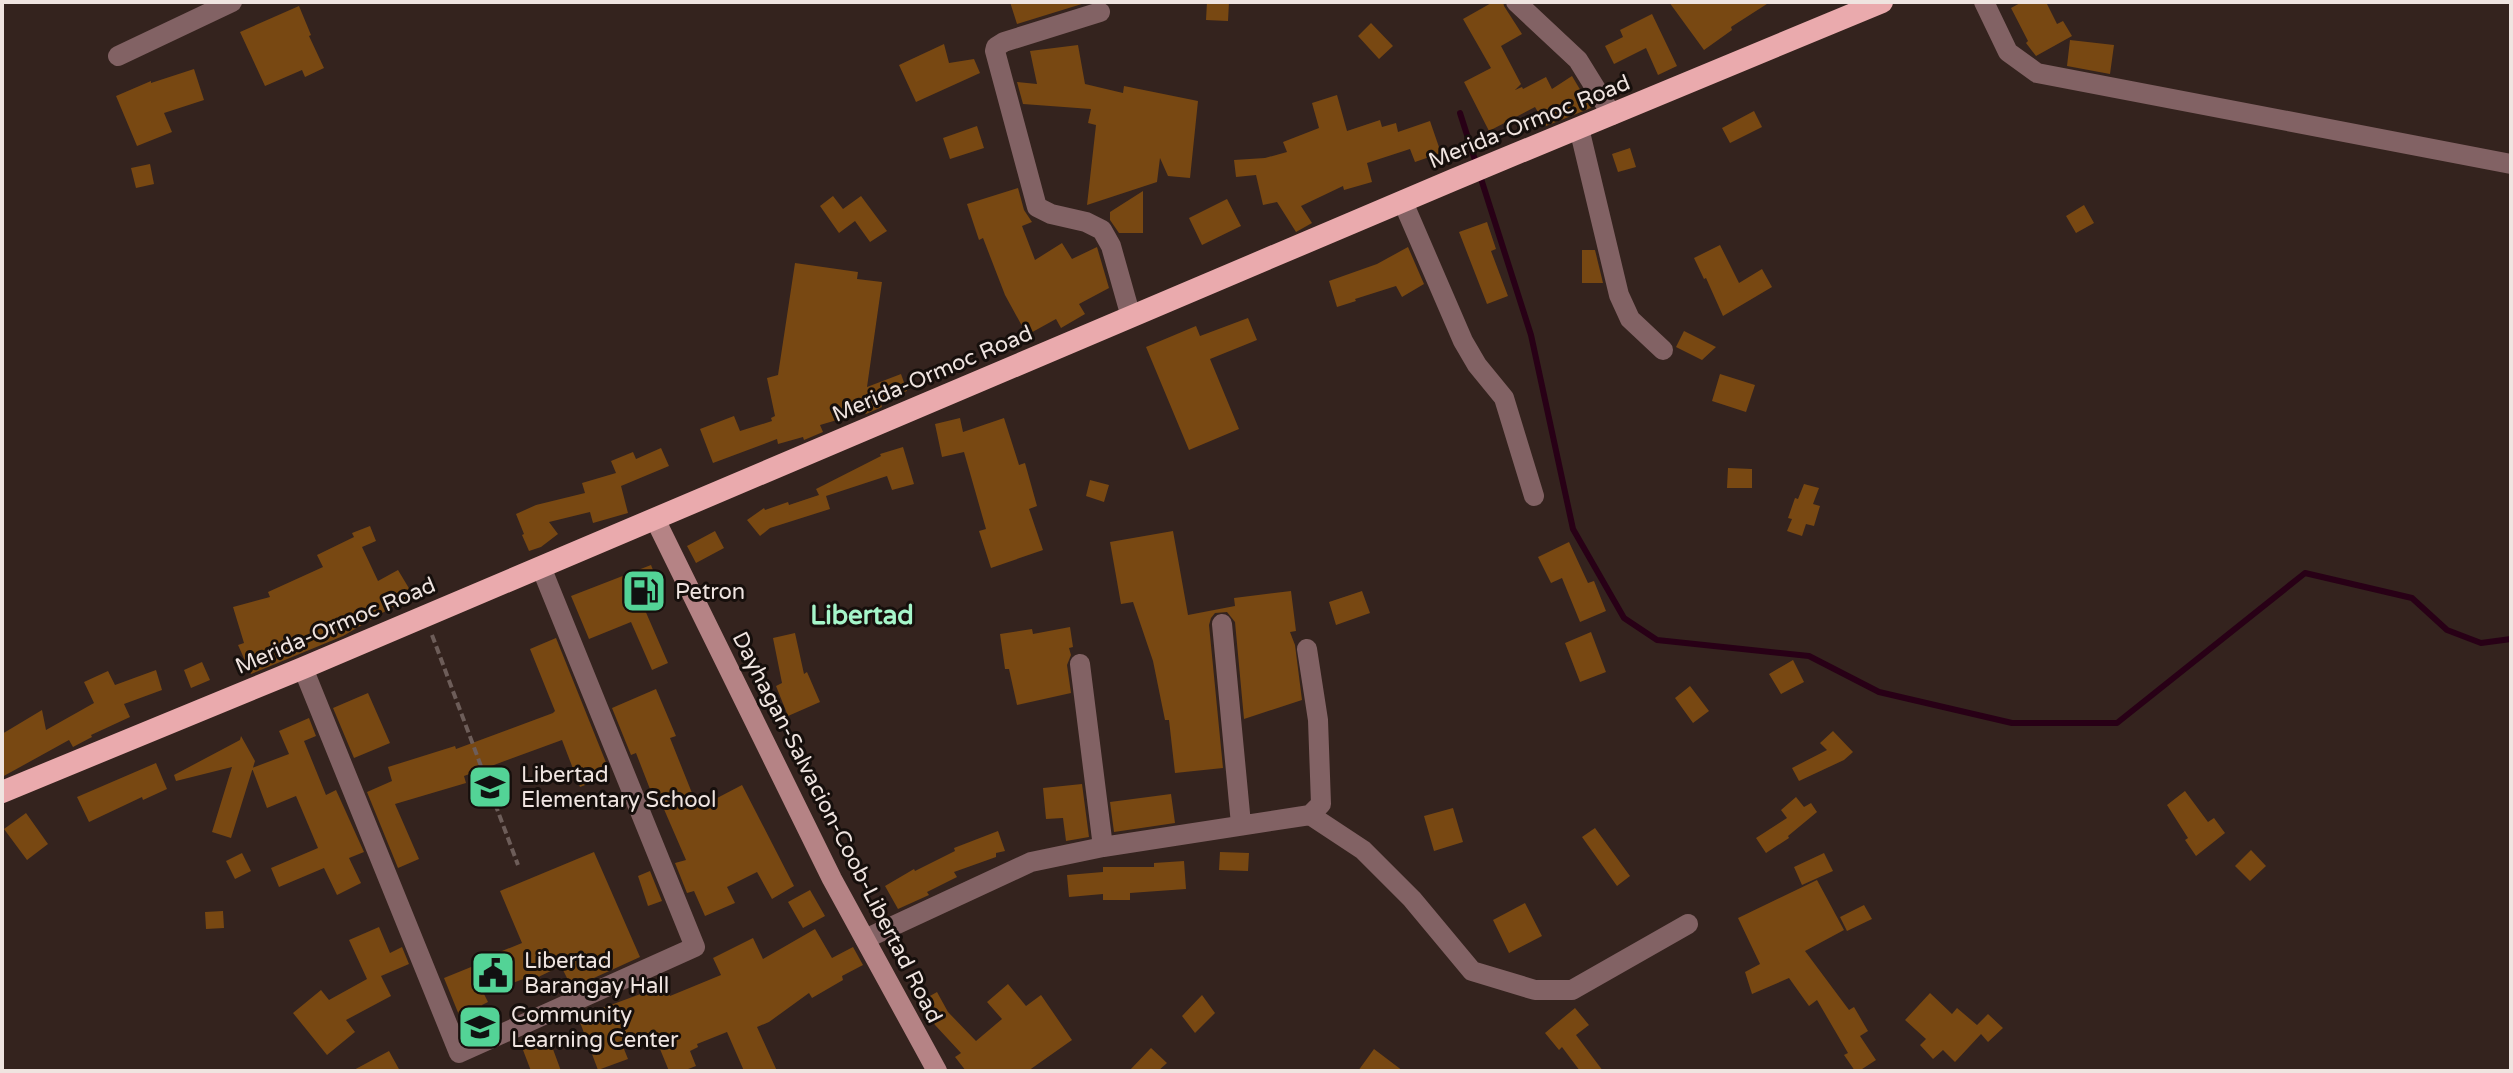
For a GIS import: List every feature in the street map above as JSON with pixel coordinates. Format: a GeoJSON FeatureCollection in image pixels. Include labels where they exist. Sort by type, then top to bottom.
{"type":"FeatureCollection","features":[{"type":"Feature","properties":{"kind":"highway","name":"Merida-Ormoc Road"},"geometry":{"type":"LineString","coordinates":[[2,792],[1882,2]]}},
{"type":"Feature","properties":{"kind":"main road","name":"Dayhagan-Salvacion-Coob-Libertad Road"},"geometry":{"type":"LineString","coordinates":[[655,519],[832,879],[937,1071]]}},
{"type":"Feature","properties":{"kind":"street"},"geometry":{"type":"LineString","coordinates":[[118,56],[232,2]]}},
{"type":"Feature","properties":{"kind":"street"},"geometry":{"type":"LineString","coordinates":[[1516,2],[1578,60],[1612,115]]}},
{"type":"Feature","properties":{"kind":"street"},"geometry":{"type":"LineString","coordinates":[[1984,2],[2008,52],[2037,73],[2511,164]]}},
{"type":"Feature","properties":{"kind":"street"},"geometry":{"type":"LineString","coordinates":[[1100,12],[1004,42],[995,51],[1037,207],[1102,230],[1111,246],[1131,317]]}},
{"type":"Feature","properties":{"kind":"street"},"geometry":{"type":"LineString","coordinates":[[1579,128],[1619,295],[1630,319],[1663,350]]}},
{"type":"Feature","properties":{"kind":"street"},"geometry":{"type":"LineString","coordinates":[[1403,202],[1463,341],[1477,365],[1504,398],[1534,496]]}},
{"type":"Feature","properties":{"kind":"street"},"geometry":{"type":"LineString","coordinates":[[303,668],[459,1053],[695,947],[541,567]]}},
{"type":"Feature","properties":{"kind":"street"},"geometry":{"type":"LineString","coordinates":[[1222,624],[1241,824]]}},
{"type":"Feature","properties":{"kind":"street"},"geometry":{"type":"LineString","coordinates":[[865,939],[1031,862],[1103,847],[1310,815],[1321,804],[1318,720],[1307,649]]}},
{"type":"Feature","properties":{"kind":"street"},"geometry":{"type":"LineString","coordinates":[[1080,664],[1103,847]]}},
{"type":"Feature","properties":{"kind":"street"},"geometry":{"type":"LineString","coordinates":[[1310,815],[1363,850],[1412,899],[1472,971],[1535,990],[1572,990],[1688,924]]}},
{"type":"Feature","properties":{"kind":"path"},"geometry":{"type":"LineString","coordinates":[[429,626],[518,865]]}},
{"type":"Feature","properties":{"kind":"building"},"geometry":{"type":"Polygon","coordinates":[[[1010,2],[1085,2],[1085,3],[1017,24],[1010,2]]]}},
{"type":"Feature","properties":{"kind":"building"},"geometry":{"type":"Polygon","coordinates":[[[1207,2],[1229,2],[1228,21],[1206,20],[1207,2]]]}},
{"type":"Feature","properties":{"kind":"building"},"geometry":{"type":"Polygon","coordinates":[[[1493,2],[1503,2],[1522,34],[1501,46],[1521,84],[1515,90],[1546,77],[1552,89],[1572,76],[1591,108],[1546,126],[1535,107],[1489,131],[1464,82],[1491,68],[1463,19],[1493,2]]]}},
{"type":"Feature","properties":{"kind":"building"},"geometry":{"type":"Polygon","coordinates":[[[1669,2],[1770,2],[1731,27],[1732,30],[1704,50],[1669,2]]]}},
{"type":"Feature","properties":{"kind":"building"},"geometry":{"type":"Polygon","coordinates":[[[2022,2],[2046,2],[2057,24],[2063,21],[2072,36],[2036,56],[2026,43],[2028,41],[2011,8],[2022,2]]]}},
{"type":"Feature","properties":{"kind":"building"},"geometry":{"type":"Polygon","coordinates":[[[299,6],[324,68],[305,77],[302,70],[265,86],[240,32],[299,6]]]}},
{"type":"Feature","properties":{"kind":"building"},"geometry":{"type":"Polygon","coordinates":[[[1652,14],[1677,66],[1658,75],[1646,48],[1614,64],[1605,46],[1623,37],[1620,30],[1652,14]]]}},
{"type":"Feature","properties":{"kind":"building"},"geometry":{"type":"Polygon","coordinates":[[[1371,23],[1393,46],[1379,59],[1358,36],[1371,23]]]}},
{"type":"Feature","properties":{"kind":"building"},"geometry":{"type":"Polygon","coordinates":[[[2070,40],[2114,45],[2110,74],[2067,66],[2070,40]]]}},
{"type":"Feature","properties":{"kind":"building"},"geometry":{"type":"Polygon","coordinates":[[[944,44],[949,63],[974,59],[980,73],[916,102],[899,65],[944,44]]]}},
{"type":"Feature","properties":{"kind":"building"},"geometry":{"type":"Polygon","coordinates":[[[1078,45],[1085,84],[1123,93],[1124,86],[1198,101],[1190,178],[1168,176],[1160,158],[1157,182],[1087,205],[1096,125],[1088,123],[1091,109],[1023,104],[1017,82],[1037,84],[1030,51],[1078,45]]]}},
{"type":"Feature","properties":{"kind":"building"},"geometry":{"type":"Polygon","coordinates":[[[194,69],[204,100],[164,113],[172,132],[137,146],[116,96],[151,81],[194,69]]]}},
{"type":"Feature","properties":{"kind":"building"},"geometry":{"type":"Polygon","coordinates":[[[1337,95],[1347,131],[1380,120],[1382,127],[1396,123],[1398,132],[1430,121],[1441,153],[1415,162],[1410,149],[1367,163],[1372,182],[1344,190],[1343,186],[1301,206],[1312,223],[1296,232],[1277,202],[1263,205],[1256,175],[1236,177],[1234,160],[1265,158],[1287,152],[1283,142],[1319,128],[1312,103],[1337,95]]]}},
{"type":"Feature","properties":{"kind":"building"},"geometry":{"type":"Polygon","coordinates":[[[1754,111],[1762,127],[1730,143],[1722,128],[1754,111]]]}},
{"type":"Feature","properties":{"kind":"building"},"geometry":{"type":"Polygon","coordinates":[[[977,126],[984,148],[950,159],[943,138],[977,126]]]}},
{"type":"Feature","properties":{"kind":"building"},"geometry":{"type":"Polygon","coordinates":[[[1630,148],[1636,167],[1618,172],[1612,154],[1630,148]]]}},
{"type":"Feature","properties":{"kind":"building"},"geometry":{"type":"Polygon","coordinates":[[[150,164],[154,184],[136,188],[131,168],[150,164]]]}},
{"type":"Feature","properties":{"kind":"building"},"geometry":{"type":"Polygon","coordinates":[[[1018,188],[1024,210],[1032,222],[1022,226],[1035,260],[1062,243],[1072,259],[1097,247],[1109,288],[1079,304],[1085,314],[1061,328],[1056,319],[1027,335],[1005,295],[983,238],[979,240],[967,204],[1018,188]]]}},
{"type":"Feature","properties":{"kind":"building"},"geometry":{"type":"Polygon","coordinates":[[[1143,191],[1143,233],[1119,233],[1110,220],[1110,212],[1143,191]]]}},
{"type":"Feature","properties":{"kind":"building"},"geometry":{"type":"Polygon","coordinates":[[[833,196],[843,209],[861,196],[887,231],[870,242],[855,221],[839,233],[820,206],[833,196]]]}},
{"type":"Feature","properties":{"kind":"building"},"geometry":{"type":"Polygon","coordinates":[[[1227,199],[1241,226],[1202,245],[1189,218],[1227,199]]]}},
{"type":"Feature","properties":{"kind":"building"},"geometry":{"type":"Polygon","coordinates":[[[2084,205],[2094,223],[2076,233],[2066,216],[2084,205]]]}},
{"type":"Feature","properties":{"kind":"building"},"geometry":{"type":"Polygon","coordinates":[[[1487,222],[1496,249],[1491,251],[1508,296],[1487,304],[1459,232],[1487,222]]]}},
{"type":"Feature","properties":{"kind":"building"},"geometry":{"type":"Polygon","coordinates":[[[1720,245],[1739,283],[1762,269],[1772,287],[1723,316],[1694,258],[1720,245]]]}},
{"type":"Feature","properties":{"kind":"building"},"geometry":{"type":"Polygon","coordinates":[[[1408,247],[1424,284],[1402,297],[1396,286],[1337,307],[1329,281],[1377,264],[1408,247]]]}},
{"type":"Feature","properties":{"kind":"building"},"geometry":{"type":"Polygon","coordinates":[[[1582,250],[1595,250],[1603,283],[1582,283],[1582,250]]]}},
{"type":"Feature","properties":{"kind":"building"},"geometry":{"type":"Polygon","coordinates":[[[795,263],[858,272],[857,279],[882,282],[867,387],[901,374],[907,391],[880,401],[882,407],[866,414],[864,412],[820,425],[823,432],[804,440],[803,437],[778,444],[777,439],[713,463],[700,429],[734,416],[740,431],[772,421],[771,418],[775,416],[767,378],[778,375],[795,263]]]}},
{"type":"Feature","properties":{"kind":"building"},"geometry":{"type":"Polygon","coordinates":[[[1248,318],[1257,340],[1210,359],[1239,429],[1189,450],[1146,347],[1196,326],[1200,336],[1248,318]]]}},
{"type":"Feature","properties":{"kind":"building"},"geometry":{"type":"Polygon","coordinates":[[[1684,331],[1716,347],[1702,360],[1676,347],[1684,331]]]}},
{"type":"Feature","properties":{"kind":"building"},"geometry":{"type":"Polygon","coordinates":[[[1720,374],[1755,385],[1746,412],[1712,401],[1720,374]]]}},
{"type":"Feature","properties":{"kind":"building"},"geometry":{"type":"Polygon","coordinates":[[[960,418],[963,432],[1004,418],[1019,465],[1025,463],[1037,506],[1029,509],[1043,550],[991,568],[979,531],[986,529],[964,452],[942,457],[935,424],[960,418]]]}},
{"type":"Feature","properties":{"kind":"building"},"geometry":{"type":"Polygon","coordinates":[[[903,447],[914,484],[892,490],[887,476],[826,496],[830,509],[770,528],[760,536],[747,520],[764,508],[788,502],[789,505],[819,495],[816,489],[880,454],[903,447]]]}},
{"type":"Feature","properties":{"kind":"building"},"geometry":{"type":"Polygon","coordinates":[[[661,448],[669,466],[621,486],[628,513],[593,523],[590,512],[549,522],[558,534],[541,547],[529,551],[516,514],[536,505],[585,493],[582,483],[616,473],[611,461],[633,452],[636,459],[661,448]]]}},
{"type":"Feature","properties":{"kind":"building"},"geometry":{"type":"Polygon","coordinates":[[[1728,468],[1752,469],[1752,488],[1727,488],[1728,468]]]}},
{"type":"Feature","properties":{"kind":"building"},"geometry":{"type":"Polygon","coordinates":[[[1090,480],[1109,485],[1104,502],[1086,496],[1090,480]]]}},
{"type":"Feature","properties":{"kind":"building"},"geometry":{"type":"Polygon","coordinates":[[[1804,484],[1819,488],[1813,504],[1820,506],[1814,526],[1806,524],[1802,536],[1787,531],[1795,498],[1798,499],[1804,484]]]}},
{"type":"Feature","properties":{"kind":"building"},"geometry":{"type":"Polygon","coordinates":[[[370,526],[376,541],[362,547],[378,581],[398,570],[413,595],[343,636],[251,674],[238,645],[244,643],[233,607],[270,597],[268,592],[323,567],[317,555],[354,537],[352,533],[370,526]]]}},
{"type":"Feature","properties":{"kind":"building"},"geometry":{"type":"Polygon","coordinates":[[[715,531],[724,548],[696,563],[687,546],[715,531]]]}},
{"type":"Feature","properties":{"kind":"building"},"geometry":{"type":"Polygon","coordinates":[[[1173,531],[1188,615],[1235,606],[1234,598],[1291,591],[1296,631],[1290,632],[1295,645],[1302,700],[1244,719],[1235,622],[1227,612],[1215,613],[1211,618],[1209,625],[1223,768],[1175,773],[1169,720],[1165,720],[1153,661],[1133,602],[1121,604],[1110,542],[1173,531]]]}},
{"type":"Feature","properties":{"kind":"building"},"geometry":{"type":"Polygon","coordinates":[[[1569,542],[1588,583],[1594,581],[1606,611],[1580,622],[1562,578],[1551,583],[1538,557],[1569,542]]]}},
{"type":"Feature","properties":{"kind":"building"},"geometry":{"type":"Polygon","coordinates":[[[651,565],[662,593],[641,601],[668,663],[652,670],[631,622],[589,639],[571,596],[651,565]]]}},
{"type":"Feature","properties":{"kind":"building"},"geometry":{"type":"Polygon","coordinates":[[[1362,591],[1370,613],[1336,625],[1329,602],[1362,591]]]}},
{"type":"Feature","properties":{"kind":"building"},"geometry":{"type":"Polygon","coordinates":[[[1070,627],[1073,647],[1069,648],[1071,655],[1067,665],[1071,693],[1017,705],[1009,669],[1005,669],[1000,634],[1032,629],[1033,634],[1070,627]]]}},
{"type":"Feature","properties":{"kind":"building"},"geometry":{"type":"Polygon","coordinates":[[[1591,632],[1606,672],[1580,682],[1565,643],[1591,632]]]}},
{"type":"Feature","properties":{"kind":"building"},"geometry":{"type":"Polygon","coordinates":[[[795,633],[804,674],[807,672],[820,702],[788,716],[776,686],[782,683],[773,638],[795,633]]]}},
{"type":"Feature","properties":{"kind":"building"},"geometry":{"type":"Polygon","coordinates":[[[556,638],[607,765],[602,767],[606,777],[580,787],[562,740],[464,776],[466,783],[395,804],[419,859],[398,868],[367,792],[392,781],[388,767],[455,746],[456,749],[553,713],[555,711],[530,649],[556,638]]]}},
{"type":"Feature","properties":{"kind":"building"},"geometry":{"type":"Polygon","coordinates":[[[1793,660],[1804,682],[1781,694],[1769,674],[1793,660]]]}},
{"type":"Feature","properties":{"kind":"building"},"geometry":{"type":"Polygon","coordinates":[[[202,662],[210,680],[191,688],[184,670],[202,662]]]}},
{"type":"Feature","properties":{"kind":"building"},"geometry":{"type":"Polygon","coordinates":[[[156,670],[162,690],[124,704],[130,717],[73,747],[69,740],[2,777],[2,734],[42,710],[46,730],[94,703],[84,682],[108,671],[115,685],[156,670]]]}},
{"type":"Feature","properties":{"kind":"building"},"geometry":{"type":"Polygon","coordinates":[[[1690,686],[1709,711],[1693,723],[1675,698],[1690,686]]]}},
{"type":"Feature","properties":{"kind":"building"},"geometry":{"type":"Polygon","coordinates":[[[656,689],[676,736],[670,738],[698,808],[742,785],[794,886],[772,899],[757,872],[727,887],[735,903],[705,916],[694,891],[687,893],[675,863],[686,860],[660,800],[655,802],[636,753],[631,755],[612,708],[656,689]]]}},
{"type":"Feature","properties":{"kind":"building"},"geometry":{"type":"Polygon","coordinates":[[[368,693],[390,743],[354,758],[333,708],[368,693]]]}},
{"type":"Feature","properties":{"kind":"building"},"geometry":{"type":"Polygon","coordinates":[[[309,718],[316,736],[304,741],[326,795],[336,790],[364,852],[349,858],[361,883],[337,895],[324,868],[279,887],[271,868],[318,848],[296,796],[267,808],[252,768],[289,754],[279,731],[309,718]]]}},
{"type":"Feature","properties":{"kind":"building"},"geometry":{"type":"Polygon","coordinates":[[[1833,731],[1853,752],[1844,760],[1799,781],[1792,768],[1827,750],[1820,743],[1833,731]]]}},
{"type":"Feature","properties":{"kind":"building"},"geometry":{"type":"Polygon","coordinates":[[[241,736],[255,761],[231,838],[212,832],[232,767],[176,781],[174,775],[240,740],[241,736]]]}},
{"type":"Feature","properties":{"kind":"building"},"geometry":{"type":"Polygon","coordinates":[[[156,763],[167,789],[89,822],[77,797],[156,763]]]}},
{"type":"Feature","properties":{"kind":"building"},"geometry":{"type":"Polygon","coordinates":[[[1082,784],[1089,837],[1066,841],[1063,818],[1046,819],[1043,788],[1082,784]]]}},
{"type":"Feature","properties":{"kind":"building"},"geometry":{"type":"Polygon","coordinates":[[[2185,791],[2208,822],[2214,818],[2225,833],[2196,856],[2167,805],[2185,791]]]}},
{"type":"Feature","properties":{"kind":"building"},"geometry":{"type":"Polygon","coordinates":[[[1171,794],[1175,823],[1114,832],[1110,802],[1171,794]]]}},
{"type":"Feature","properties":{"kind":"building"},"geometry":{"type":"Polygon","coordinates":[[[1796,797],[1804,807],[1811,803],[1817,812],[1789,838],[1766,853],[1756,838],[1787,818],[1781,810],[1796,797]]]}},
{"type":"Feature","properties":{"kind":"building"},"geometry":{"type":"Polygon","coordinates":[[[1453,808],[1463,842],[1434,851],[1424,816],[1453,808]]]}},
{"type":"Feature","properties":{"kind":"building"},"geometry":{"type":"Polygon","coordinates":[[[26,813],[48,844],[27,860],[4,829],[26,813]]]}},
{"type":"Feature","properties":{"kind":"building"},"geometry":{"type":"Polygon","coordinates":[[[1595,828],[1630,876],[1617,886],[1582,837],[1595,828]]]}},
{"type":"Feature","properties":{"kind":"building"},"geometry":{"type":"Polygon","coordinates":[[[998,831],[1005,851],[954,872],[957,877],[927,892],[929,895],[898,909],[885,886],[955,851],[954,848],[998,831]]]}},
{"type":"Feature","properties":{"kind":"building"},"geometry":{"type":"Polygon","coordinates":[[[2251,850],[2266,866],[2250,881],[2235,866],[2251,850]]]}},
{"type":"Feature","properties":{"kind":"building"},"geometry":{"type":"Polygon","coordinates":[[[594,852],[640,957],[572,988],[561,966],[528,982],[526,978],[484,994],[488,1002],[482,1005],[490,1025],[473,1032],[464,1012],[459,1015],[444,978],[522,943],[500,891],[594,852]]]}},
{"type":"Feature","properties":{"kind":"building"},"geometry":{"type":"Polygon","coordinates":[[[1220,852],[1249,853],[1248,871],[1219,870],[1220,852]]]}},
{"type":"Feature","properties":{"kind":"building"},"geometry":{"type":"Polygon","coordinates":[[[242,853],[251,871],[235,879],[226,861],[242,853]]]}},
{"type":"Feature","properties":{"kind":"building"},"geometry":{"type":"Polygon","coordinates":[[[1824,853],[1833,871],[1802,885],[1794,867],[1824,853]]]}},
{"type":"Feature","properties":{"kind":"building"},"geometry":{"type":"Polygon","coordinates":[[[1184,861],[1186,889],[1130,893],[1130,900],[1103,900],[1103,894],[1069,897],[1067,875],[1103,872],[1103,867],[1154,867],[1154,863],[1184,861]]]}},
{"type":"Feature","properties":{"kind":"building"},"geometry":{"type":"Polygon","coordinates":[[[650,871],[662,901],[648,906],[638,876],[650,871]]]}},
{"type":"Feature","properties":{"kind":"building"},"geometry":{"type":"Polygon","coordinates":[[[1817,880],[1844,930],[1805,951],[1849,1010],[1854,1007],[1868,1031],[1860,1036],[1876,1060],[1859,1071],[1855,1071],[1844,1055],[1848,1053],[1817,1000],[1809,1006],[1789,978],[1752,994],[1745,972],[1760,964],[1738,918],[1817,880]]]}},
{"type":"Feature","properties":{"kind":"building"},"geometry":{"type":"Polygon","coordinates":[[[810,890],[825,916],[803,928],[788,902],[810,890]]]}},
{"type":"Feature","properties":{"kind":"building"},"geometry":{"type":"Polygon","coordinates":[[[1525,903],[1542,936],[1509,953],[1493,920],[1525,903]]]}},
{"type":"Feature","properties":{"kind":"building"},"geometry":{"type":"Polygon","coordinates":[[[1864,905],[1872,919],[1847,931],[1840,917],[1864,905]]]}},
{"type":"Feature","properties":{"kind":"building"},"geometry":{"type":"Polygon","coordinates":[[[223,911],[224,928],[206,929],[205,912],[223,911]]]}},
{"type":"Feature","properties":{"kind":"building"},"geometry":{"type":"Polygon","coordinates":[[[379,927],[390,953],[402,947],[409,964],[381,976],[391,996],[346,1020],[355,1032],[327,1055],[293,1013],[321,990],[329,1000],[367,979],[349,940],[379,927]]]}},
{"type":"Feature","properties":{"kind":"building"},"geometry":{"type":"Polygon","coordinates":[[[815,929],[832,958],[853,947],[863,965],[812,998],[809,993],[757,1027],[777,1071],[744,1071],[727,1032],[697,1044],[698,1047],[690,1051],[696,1066],[683,1071],[669,1071],[653,1032],[622,1044],[628,1059],[598,1070],[578,1017],[665,985],[670,996],[721,975],[713,958],[753,938],[763,959],[815,929]]]}},
{"type":"Feature","properties":{"kind":"building"},"geometry":{"type":"Polygon","coordinates":[[[1008,984],[1026,1006],[1041,995],[1072,1040],[1028,1071],[966,1071],[955,1057],[961,1053],[935,1025],[921,1001],[937,992],[948,1012],[976,1041],[1002,1019],[987,1002],[1008,984]]]}},
{"type":"Feature","properties":{"kind":"building"},"geometry":{"type":"Polygon","coordinates":[[[1930,993],[1952,1014],[1957,1008],[1977,1025],[1988,1014],[2003,1028],[1988,1042],[1981,1034],[1955,1062],[1943,1050],[1933,1059],[1920,1045],[1926,1039],[1905,1020],[1930,993]]]}},
{"type":"Feature","properties":{"kind":"building"},"geometry":{"type":"Polygon","coordinates":[[[1202,995],[1215,1013],[1195,1033],[1182,1016],[1202,995]]]}},
{"type":"Feature","properties":{"kind":"building"},"geometry":{"type":"Polygon","coordinates":[[[1575,1008],[1589,1025],[1576,1035],[1603,1071],[1580,1071],[1562,1047],[1559,1050],[1545,1033],[1575,1008]]]}},
{"type":"Feature","properties":{"kind":"building"},"geometry":{"type":"Polygon","coordinates":[[[550,1041],[561,1071],[531,1071],[523,1050],[550,1041]]]}},
{"type":"Feature","properties":{"kind":"building"},"geometry":{"type":"Polygon","coordinates":[[[1151,1048],[1167,1063],[1158,1071],[1129,1071],[1151,1048]]]}},
{"type":"Feature","properties":{"kind":"building"},"geometry":{"type":"Polygon","coordinates":[[[1374,1049],[1403,1071],[1358,1071],[1374,1049]]]}},
{"type":"Feature","properties":{"kind":"building"},"geometry":{"type":"Polygon","coordinates":[[[389,1051],[400,1071],[352,1071],[389,1051]]]}},
{"type":"Feature","properties":{"kind":"waterway"},"geometry":{"type":"LineString","coordinates":[[1460,113],[1531,335],[1573,529],[1624,618],[1657,640],[1809,656],[1879,692],[2012,723],[2117,723],[2305,573],[2412,598],[2447,630],[2481,643],[2511,639]]}},
{"type":"Feature","properties":{"kind":"place","name":"Petron"},"geometry":{"type":"Point","coordinates":[644,591]}},
{"type":"Feature","properties":{"kind":"place","name":"Libertad Elementary School"},"geometry":{"type":"Point","coordinates":[490,787]}},
{"type":"Feature","properties":{"kind":"place","name":"Libertad Barangay Hall"},"geometry":{"type":"Point","coordinates":[493,973]}},
{"type":"Feature","properties":{"kind":"place","name":"Community Learning Center"},"geometry":{"type":"Point","coordinates":[480,1027]}},
{"type":"Feature","properties":{"kind":"district","name":"Libertad"},"geometry":{"type":"Point","coordinates":[862,615]}}]}
